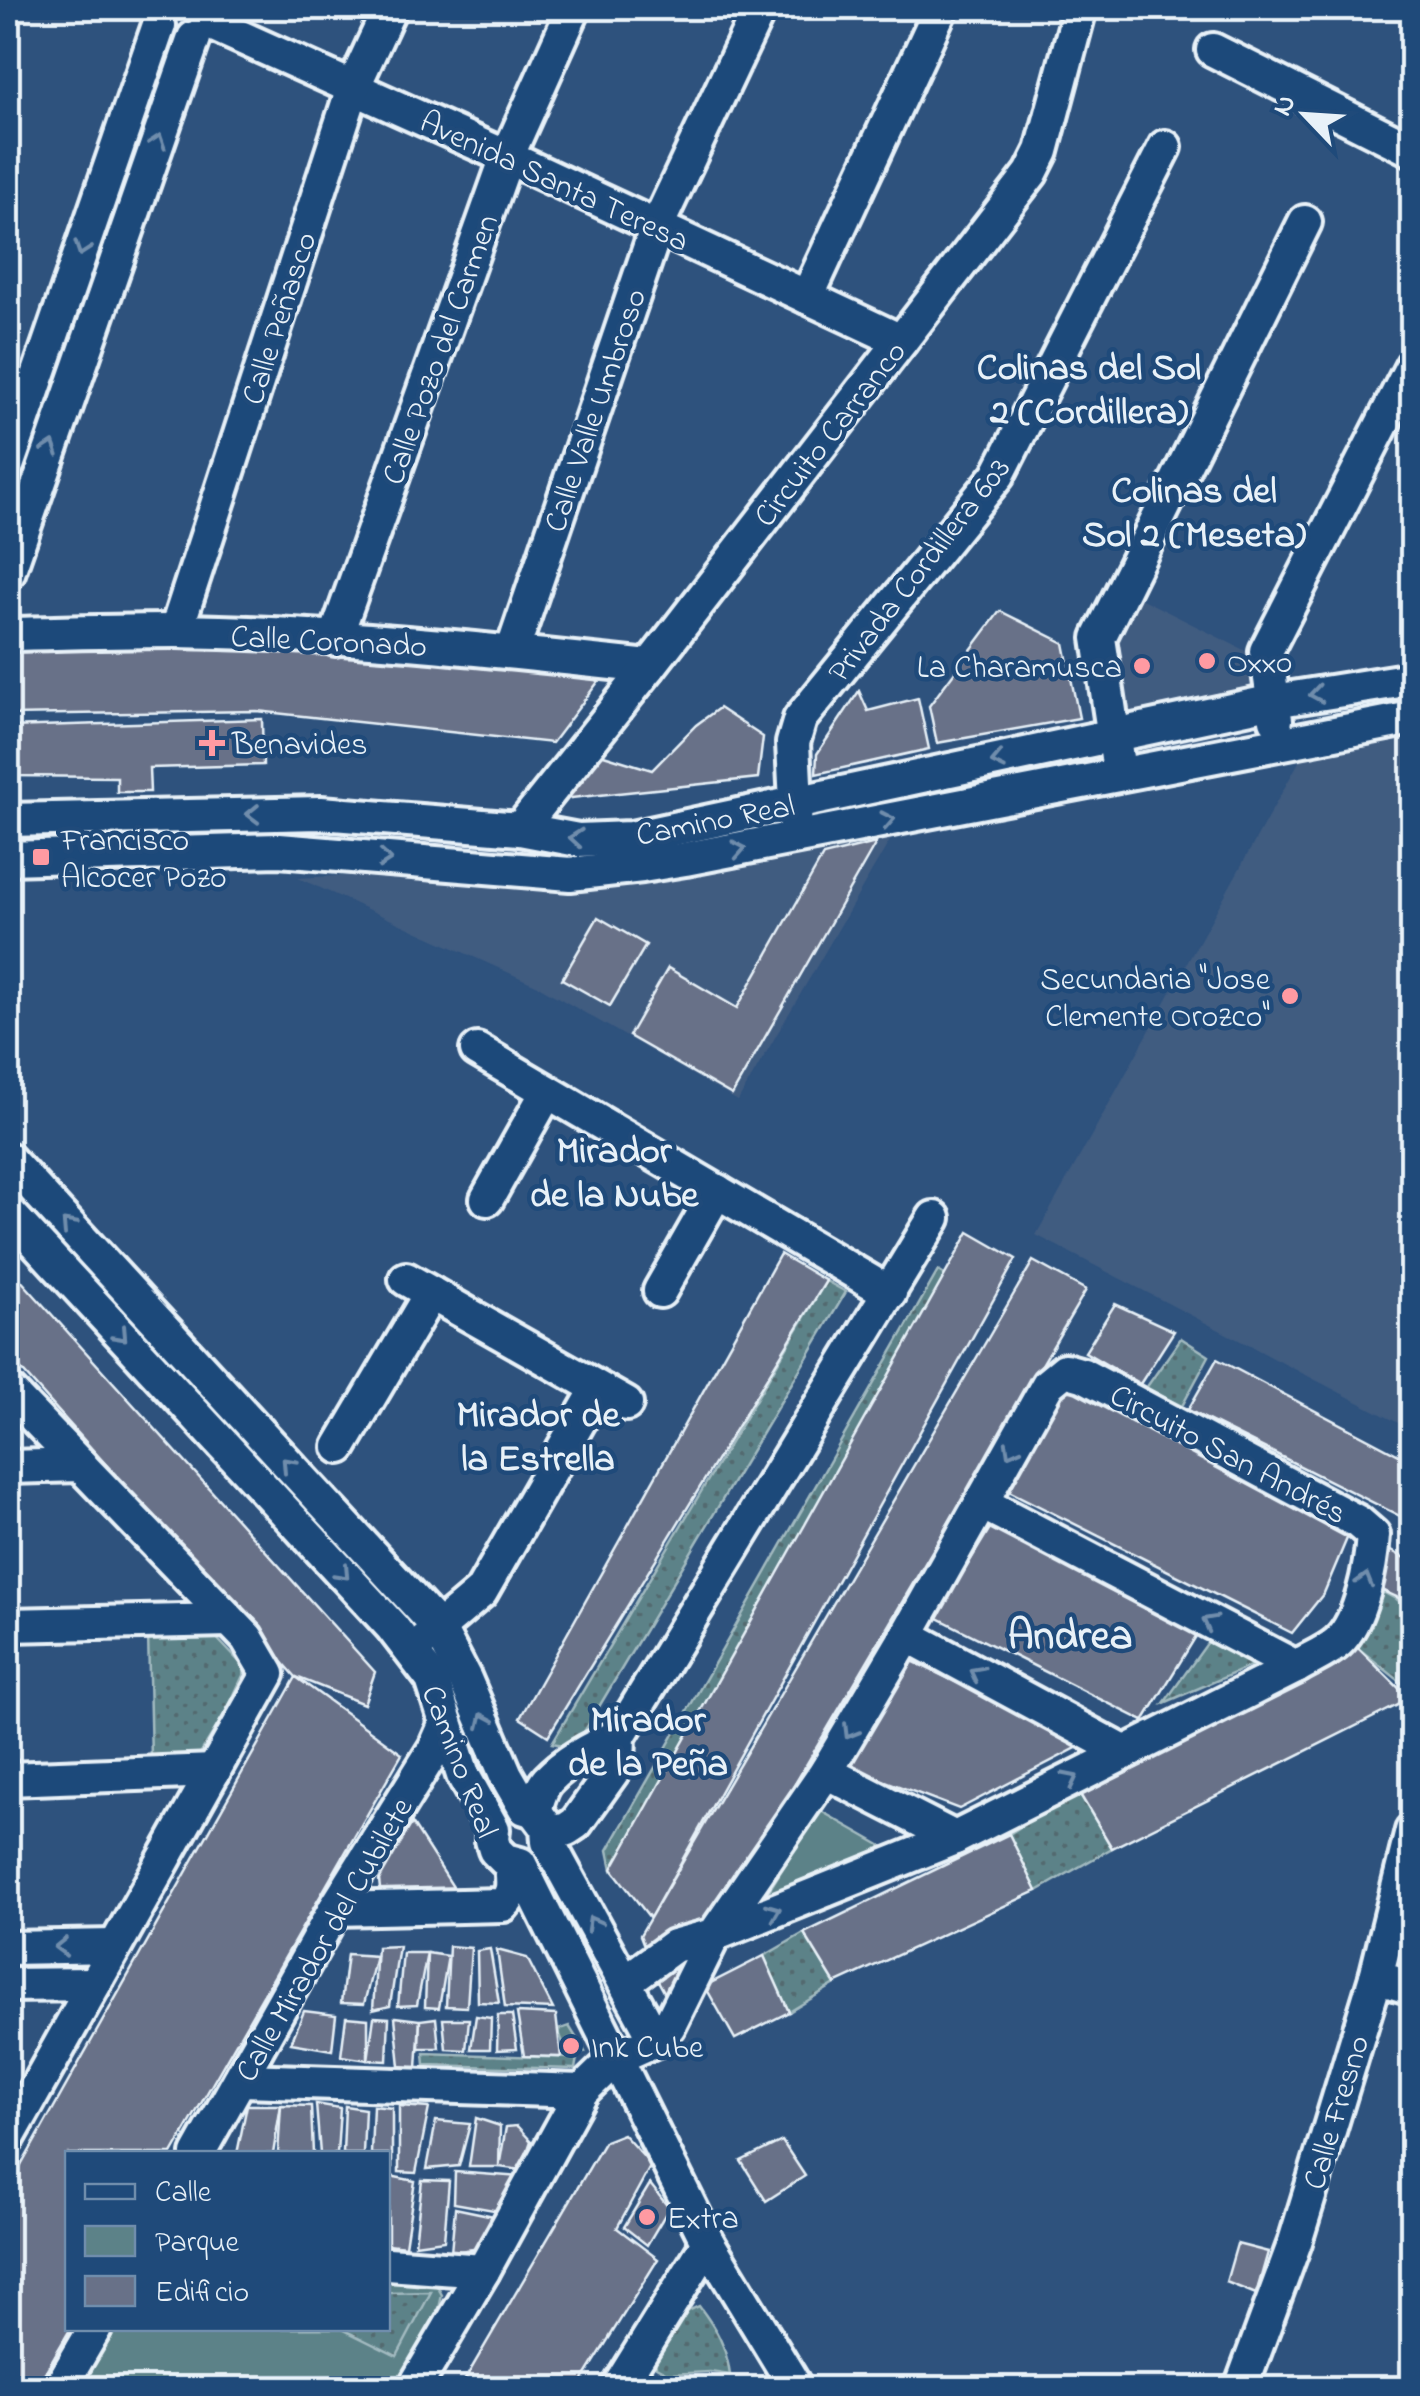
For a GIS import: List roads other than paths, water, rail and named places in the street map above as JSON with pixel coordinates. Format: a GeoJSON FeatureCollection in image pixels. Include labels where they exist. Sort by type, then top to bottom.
{"type":"FeatureCollection","features":[{"type":"Feature","properties":{"kind":"street","name":"Calle Peñasco"},"geometry":{"type":"LineString","coordinates":[[176,631],[353,88],[390,8]]}},
{"type":"Feature","properties":{"kind":"street","name":"Calle Pozo del Carmen"},"geometry":{"type":"LineString","coordinates":[[335,639],[507,156],[574,8]]}},
{"type":"Feature","properties":{"kind":"street","name":"Calle Valle Umbroso"},"geometry":{"type":"LineString","coordinates":[[512,652],[657,226],[760,8]]}},
{"type":"Feature","properties":{"kind":"street"},"geometry":{"type":"LineString","coordinates":[[806,297],[941,8]]}},
{"type":"Feature","properties":{"kind":"street","name":"Circuito Carranco"},"geometry":{"type":"LineString","coordinates":[[520,829],[649,668],[1030,173],[1042,150],[1080,8]]}},
{"type":"Feature","properties":{"kind":"street","name":"Avenida Santa Teresa"},"geometry":{"type":"LineString","coordinates":[[159,16],[166,34],[177,40],[203,23],[507,156],[901,340]]}},
{"type":"Feature","properties":{"kind":"street"},"geometry":{"type":"LineString","coordinates":[[8,463],[159,16]]}},
{"type":"Feature","properties":{"kind":"street"},"geometry":{"type":"LineString","coordinates":[[8,573],[20,495],[203,23]]}},
{"type":"Feature","properties":{"kind":"street"},"geometry":{"type":"LineString","coordinates":[[1213,50],[1412,150]]}},
{"type":"Feature","properties":{"kind":"street","name":"Privada Cordillera 603"},"geometry":{"type":"LineString","coordinates":[[793,838],[793,743],[800,718],[998,475],[1165,147]]}},
{"type":"Feature","properties":{"kind":"street"},"geometry":{"type":"LineString","coordinates":[[1118,775],[1099,638],[1306,222]]}},
{"type":"Feature","properties":{"kind":"street"},"geometry":{"type":"LineString","coordinates":[[1278,744],[1266,651],[1412,366]]}},
{"type":"Feature","properties":{"kind":"street","name":"Calle Coronado"},"geometry":{"type":"LineString","coordinates":[[8,634],[176,631],[335,639],[512,652],[649,668]]}},
{"type":"Feature","properties":{"kind":"street","name":"Camino Real"},"geometry":{"type":"LineString","coordinates":[[8,820],[321,814],[520,829],[578,840],[631,838],[1274,701],[1412,679]]}},
{"type":"Feature","properties":{"kind":"street","name":"Camino Real"},"geometry":{"type":"LineString","coordinates":[[8,858],[279,850],[570,874],[642,866],[1412,718]]}},
{"type":"Feature","properties":{"kind":"street"},"geometry":{"type":"LineString","coordinates":[[477,1050],[890,1292]]}},
{"type":"Feature","properties":{"kind":"street"},"geometry":{"type":"LineString","coordinates":[[487,1199],[547,1092]]}},
{"type":"Feature","properties":{"kind":"street","name":"Camino Real"},"geometry":{"type":"LineString","coordinates":[[8,1158],[438,1627],[506,1774],[539,1824],[656,2040]]}},
{"type":"Feature","properties":{"kind":"street"},"geometry":{"type":"LineString","coordinates":[[660,1291],[717,1191]]}},
{"type":"Feature","properties":{"kind":"street","name":"Camino Real"},"geometry":{"type":"LineString","coordinates":[[8,1212],[412,1651],[432,1678],[463,1776],[616,2058],[708,2242],[796,2388]]}},
{"type":"Feature","properties":{"kind":"street"},"geometry":{"type":"LineString","coordinates":[[335,1909],[503,1905],[513,1889],[497,1820],[514,1808],[539,1824],[567,1829],[576,1824],[618,1764],[619,1736],[934,1218]]}},
{"type":"Feature","properties":{"kind":"street"},"geometry":{"type":"LineString","coordinates":[[340,1446],[418,1286],[612,1397],[481,1592],[412,1651]]}},
{"type":"Feature","properties":{"kind":"street","name":"Circuito San Andrés"},"geometry":{"type":"LineString","coordinates":[[625,1982],[674,1946],[714,1935],[954,1838],[1337,1643],[1353,1624],[1371,1560],[1373,1535],[1358,1522],[1100,1384],[1064,1370],[1048,1384],[826,1772],[714,1935],[668,2026],[656,2040]]}},
{"type":"Feature","properties":{"kind":"street"},"geometry":{"type":"LineString","coordinates":[[8,1390],[246,1638],[268,1674],[8,2138]]}},
{"type":"Feature","properties":{"kind":"street"},"geometry":{"type":"LineString","coordinates":[[8,1467],[80,1465]]}},
{"type":"Feature","properties":{"kind":"street"},"geometry":{"type":"LineString","coordinates":[[982,1502],[1296,1667]]}},
{"type":"Feature","properties":{"kind":"street"},"geometry":{"type":"LineString","coordinates":[[8,1625],[229,1620]]}},
{"type":"Feature","properties":{"kind":"street"},"geometry":{"type":"LineString","coordinates":[[907,1635],[1124,1752]]}},
{"type":"Feature","properties":{"kind":"street","name":"Calle Mirador del Cubilete"},"geometry":{"type":"LineString","coordinates":[[200,2151],[335,1909],[435,1748],[446,1723]]}},
{"type":"Feature","properties":{"kind":"street"},"geometry":{"type":"LineString","coordinates":[[505,1852],[538,1858],[541,1792],[548,1780],[590,1747],[619,1736]]}},
{"type":"Feature","properties":{"kind":"street"},"geometry":{"type":"LineString","coordinates":[[8,1779],[214,1771]]}},
{"type":"Feature","properties":{"kind":"street"},"geometry":{"type":"LineString","coordinates":[[826,1772],[954,1838]]}},
{"type":"Feature","properties":{"kind":"street","name":"Calle Fresno"},"geometry":{"type":"LineString","coordinates":[[1241,2388],[1295,2242],[1376,1977],[1412,1832]]}},
{"type":"Feature","properties":{"kind":"street"},"geometry":{"type":"LineString","coordinates":[[8,1948],[116,1946]]}},
{"type":"Feature","properties":{"kind":"street"},"geometry":{"type":"LineString","coordinates":[[1376,1977],[1412,1988]]}},
{"type":"Feature","properties":{"kind":"street"},"geometry":{"type":"LineString","coordinates":[[8,1985],[94,1984]]}},
{"type":"Feature","properties":{"kind":"street"},"geometry":{"type":"LineString","coordinates":[[414,2388],[582,2091],[616,2058],[656,2040]]}},
{"type":"Feature","properties":{"kind":"street"},"geometry":{"type":"LineString","coordinates":[[240,2080],[582,2091]]}},
{"type":"Feature","properties":{"kind":"street"},"geometry":{"type":"LineString","coordinates":[[618,2388],[708,2242]]}},
{"type":"Feature","properties":{"kind":"street"},"geometry":{"type":"LineString","coordinates":[[390,2264],[483,2270]]}},
{"type":"Feature","properties":{"kind":"street"},"geometry":{"type":"LineString","coordinates":[[60,2388],[93,2331]]}},
{"type":"Feature","properties":{"kind":"place","name":"Oxxo"},"geometry":{"type":"Point","coordinates":[1207,661]}},
{"type":"Feature","properties":{"kind":"place","name":"La Charamusca"},"geometry":{"type":"Point","coordinates":[1142,666]}},
{"type":"Feature","properties":{"kind":"place","name":"Benavides"},"geometry":{"type":"Point","coordinates":[212,743]}},
{"type":"Feature","properties":{"kind":"place","name":"Francisco Alcocer Pozo"},"geometry":{"type":"Point","coordinates":[41,857]}},
{"type":"Feature","properties":{"kind":"place","name":"Secundaria \"Jose Clemente Orozco\""},"geometry":{"type":"Point","coordinates":[1290,996]}},
{"type":"Feature","properties":{"kind":"place","name":"Ink Cube"},"geometry":{"type":"Point","coordinates":[571,2046]}},
{"type":"Feature","properties":{"kind":"place","name":"Extra"},"geometry":{"type":"Point","coordinates":[647,2217]}},
{"type":"Feature","properties":{"kind":"district","name":"Colinas del Sol 2 (Cordillera)"},"geometry":{"type":"Point","coordinates":[1089,388]}},
{"type":"Feature","properties":{"kind":"district","name":"Colinas del Sol 2 (Meseta)"},"geometry":{"type":"Point","coordinates":[1194,511]}},
{"type":"Feature","properties":{"kind":"district","name":"Mirador de la Nube"},"geometry":{"type":"Point","coordinates":[614,1171]}},
{"type":"Feature","properties":{"kind":"district","name":"Mirador de la Estrella"},"geometry":{"type":"Point","coordinates":[538,1435]}},
{"type":"Feature","properties":{"kind":"district","name":"Andrea"},"geometry":{"type":"Point","coordinates":[1070,1633]}},
{"type":"Feature","properties":{"kind":"district","name":"Mirador de la Peña"},"geometry":{"type":"Point","coordinates":[648,1740]}}]}
